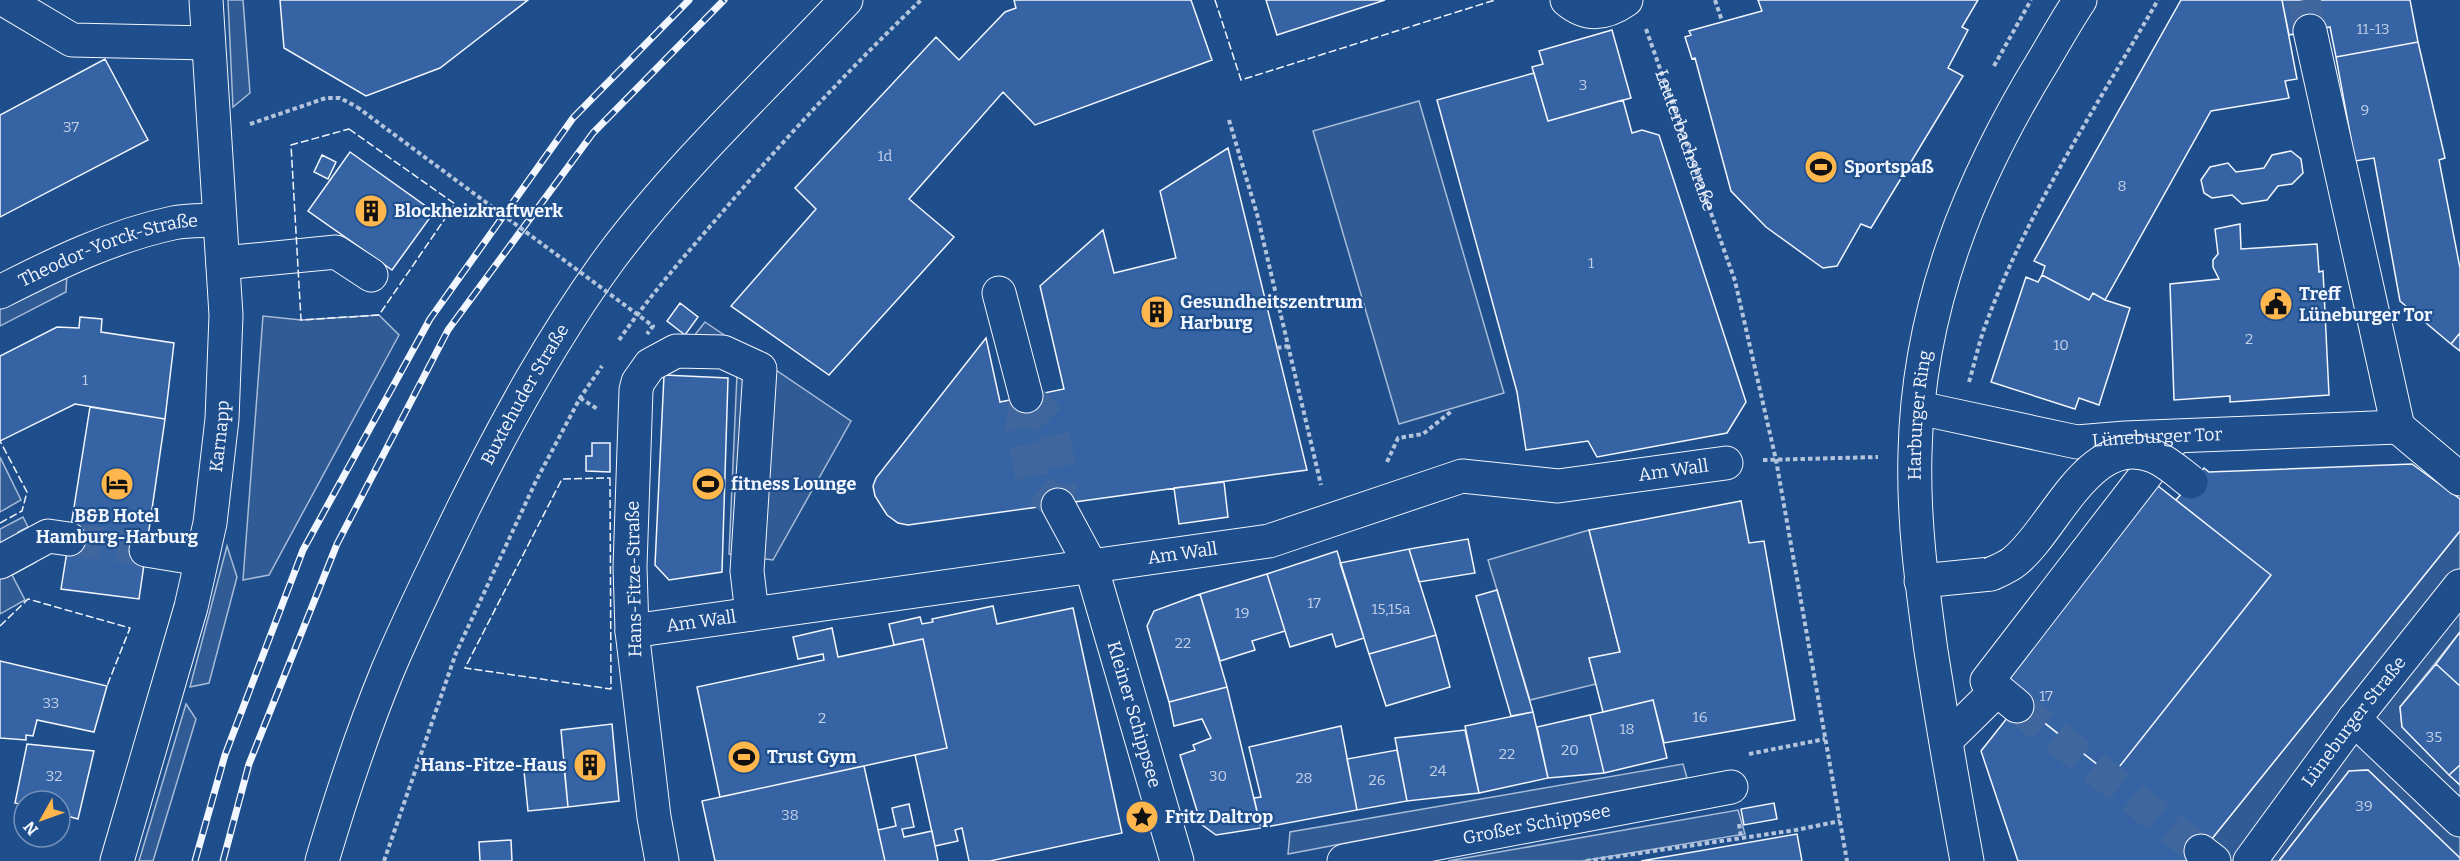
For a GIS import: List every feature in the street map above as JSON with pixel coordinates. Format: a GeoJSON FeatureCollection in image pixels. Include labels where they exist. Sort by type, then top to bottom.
{"type":"FeatureCollection","features":[{"type":"Feature","properties":{"kind":"street","name":"Karnapp"},"geometry":{"type":"LineString","coordinates":[[117,861],[191,607],[210,523],[222,419],[226,315],[206,0]]}},
{"type":"Feature","properties":{"kind":"street","name":"Buxtehuder Straße"},"geometry":{"type":"LineString","coordinates":[[322,861],[387,671],[479,477],[539,365],[579,303],[647,213],[846,0]]}},
{"type":"Feature","properties":{"kind":"street"},"geometry":{"type":"LineString","coordinates":[[1567,0],[1584,11],[1599,13],[1613,9],[1635,11]]}},
{"type":"Feature","properties":{"kind":"street","name":"Harburger Ring"},"geometry":{"type":"LineString","coordinates":[[1967,861],[1946,740],[1917,541],[1915,455],[1933,411],[1924,358],[1945,265],[1982,171],[2011,113],[2080,0]]}},
{"type":"Feature","properties":{"kind":"street"},"geometry":{"type":"LineString","coordinates":[[3,1],[72,40],[208,43]]}},
{"type":"Feature","properties":{"kind":"street"},"geometry":{"type":"LineString","coordinates":[[2310,31],[2398,427],[2460,479]]}},
{"type":"Feature","properties":{"kind":"street","name":"Theodor-Yorck-Straße"},"geometry":{"type":"LineString","coordinates":[[0,292],[66,259],[127,237],[174,223],[219,220]]}},
{"type":"Feature","properties":{"kind":"street"},"geometry":{"type":"LineString","coordinates":[[223,263],[336,252],[371,275]]}},
{"type":"Feature","properties":{"kind":"street"},"geometry":{"type":"LineString","coordinates":[[999,293],[1026,396]]}},
{"type":"Feature","properties":{"kind":"street","name":"Hans-Fitze-Straße"},"geometry":{"type":"LineString","coordinates":[[662,861],[654,817],[632,631],[630,567],[636,390],[638,382],[650,365],[676,351],[723,352],[760,369],[747,571],[752,614]]}},
{"type":"Feature","properties":{"kind":"street","name":"Lüneburger Tor"},"geometry":{"type":"LineString","coordinates":[[1933,411],[2077,442],[2398,427]]}},
{"type":"Feature","properties":{"kind":"street"},"geometry":{"type":"LineString","coordinates":[[1946,740],[2000,692],[2175,436]]}},
{"type":"Feature","properties":{"kind":"street"},"geometry":{"type":"LineString","coordinates":[[1922,581],[1991,574],[2004,569],[2017,560],[2033,543],[2083,477],[2096,465],[2115,455],[2138,452],[2152,456],[2165,462],[2191,482]]}},
{"type":"Feature","properties":{"kind":"street","name":"Am Wall"},"geometry":{"type":"LineString","coordinates":[[632,631],[1269,541],[1462,476],[1558,486],[1726,463]]}},
{"type":"Feature","properties":{"kind":"street","name":"Kleiner Schippsee"},"geometry":{"type":"LineString","coordinates":[[1058,505],[1091,566],[1177,861]]}},
{"type":"Feature","properties":{"kind":"street"},"geometry":{"type":"LineString","coordinates":[[0,562],[48,536],[69,539]]}},
{"type":"Feature","properties":{"kind":"street"},"geometry":{"type":"LineString","coordinates":[[146,550],[201,558]]}},
{"type":"Feature","properties":{"kind":"street","name":"Lüneburger Straße"},"geometry":{"type":"LineString","coordinates":[[2253,860],[2354,719],[2460,586]]}},
{"type":"Feature","properties":{"kind":"street"},"geometry":{"type":"LineString","coordinates":[[2354,719],[2460,820]]}},
{"type":"Feature","properties":{"kind":"street","name":"Großer Schippsee"},"geometry":{"type":"LineString","coordinates":[[1344,861],[1731,787]]}},
{"type":"Feature","properties":{"kind":"path"},"geometry":{"type":"LineString","coordinates":[[1715,0],[1722,21]]}},
{"type":"Feature","properties":{"kind":"path"},"geometry":{"type":"LineString","coordinates":[[1933,411],[1967,388],[1986,322],[2011,264],[2046,195],[2158,0]]}},
{"type":"Feature","properties":{"kind":"path","name":"Lauterbachstraße"},"geometry":{"type":"LineString","coordinates":[[1635,11],[1735,281],[1776,460],[1847,861]]}},
{"type":"Feature","properties":{"kind":"path"},"geometry":{"type":"LineString","coordinates":[[281,115],[326,98],[340,98],[357,107],[652,326],[647,334]]}},
{"type":"Feature","properties":{"kind":"path"},"geometry":{"type":"LineString","coordinates":[[1229,120],[1257,214],[1329,521]]}},
{"type":"Feature","properties":{"kind":"path"},"geometry":{"type":"LineString","coordinates":[[1277,348],[1288,346]]}},
{"type":"Feature","properties":{"kind":"path"},"geometry":{"type":"LineString","coordinates":[[1365,508],[1398,438],[1423,434],[1453,410]]}},
{"type":"Feature","properties":{"kind":"path"},"geometry":{"type":"LineString","coordinates":[[1726,463],[1915,455]]}},
{"type":"Feature","properties":{"kind":"path"},"geometry":{"type":"LineString","coordinates":[[1586,861],[1796,830],[1840,821]]}},
{"type":"Feature","properties":{"kind":"shaded area"},"geometry":{"type":"Polygon","coordinates":[[[228,0],[243,0],[250,93],[233,107],[228,0]]]}},
{"type":"Feature","properties":{"kind":"shaded area"},"geometry":{"type":"Polygon","coordinates":[[[1419,101],[1504,393],[1399,424],[1313,131],[1419,101]]]}},
{"type":"Feature","properties":{"kind":"shaded area"},"geometry":{"type":"Polygon","coordinates":[[[67,274],[66,292],[0,326],[0,308],[67,274]]]}},
{"type":"Feature","properties":{"kind":"shaded area"},"geometry":{"type":"Polygon","coordinates":[[[379,315],[399,335],[269,575],[243,580],[263,316],[301,320],[379,315]]]}},
{"type":"Feature","properties":{"kind":"shaded area"},"geometry":{"type":"Polygon","coordinates":[[[705,322],[851,421],[773,560],[729,554],[737,374],[694,336],[705,322]]]}},
{"type":"Feature","properties":{"kind":"shaded area"},"geometry":{"type":"Polygon","coordinates":[[[0,457],[21,500],[0,512],[0,457]]]}},
{"type":"Feature","properties":{"kind":"shaded area"},"geometry":{"type":"Polygon","coordinates":[[[23,517],[28,527],[18,532],[36,562],[12,575],[25,600],[0,614],[0,529],[23,517]]]}},
{"type":"Feature","properties":{"kind":"shaded area"},"geometry":{"type":"Polygon","coordinates":[[[1589,530],[1620,652],[1589,658],[1596,684],[1530,700],[1488,560],[1589,530]]]}},
{"type":"Feature","properties":{"kind":"shaded area"},"geometry":{"type":"Polygon","coordinates":[[[2460,531],[2460,632],[2400,707],[2402,727],[2460,785],[2460,858],[2368,770],[2349,771],[2279,861],[2194,861],[2460,531]]]}},
{"type":"Feature","properties":{"kind":"shaded area"},"geometry":{"type":"Polygon","coordinates":[[[227,546],[237,577],[209,683],[190,687],[227,546]]]}},
{"type":"Feature","properties":{"kind":"shaded area"},"geometry":{"type":"Polygon","coordinates":[[[186,704],[196,719],[153,861],[139,861],[186,704]]]}},
{"type":"Feature","properties":{"kind":"shaded area"},"geometry":{"type":"Polygon","coordinates":[[[1683,764],[1687,778],[1288,854],[1290,832],[1683,764]]]}},
{"type":"Feature","properties":{"kind":"shaded area"},"geometry":{"type":"Polygon","coordinates":[[[1738,810],[1745,834],[1582,861],[1448,861],[1738,810]]]}},
{"type":"Feature","properties":{"kind":"building"},"geometry":{"type":"Polygon","coordinates":[[[280,0],[528,0],[440,68],[366,96],[284,48],[280,0]]]}},
{"type":"Feature","properties":{"kind":"building"},"geometry":{"type":"Polygon","coordinates":[[[1014,0],[1191,0],[1212,60],[1035,125],[1003,92],[909,199],[954,237],[829,375],[731,306],[816,209],[795,188],[936,37],[959,60],[1005,12],[1016,8],[1014,0]]]}},
{"type":"Feature","properties":{"kind":"building"},"geometry":{"type":"Polygon","coordinates":[[[1266,0],[1385,0],[1277,35],[1266,0]]]}},
{"type":"Feature","properties":{"kind":"building"},"geometry":{"type":"Polygon","coordinates":[[[1758,0],[1978,0],[1962,27],[1968,30],[1948,68],[1963,76],[1871,228],[1861,224],[1837,266],[1823,268],[1813,261],[1766,227],[1731,191],[1695,58],[1692,59],[1685,37],[1691,35],[1689,31],[1762,11],[1758,0]]]}},
{"type":"Feature","properties":{"kind":"building"},"geometry":{"type":"Polygon","coordinates":[[[2181,0],[2282,0],[2297,79],[2285,81],[2289,98],[2211,111],[2105,300],[2093,293],[2089,300],[2042,275],[2045,266],[2034,261],[2181,0]]]}},
{"type":"Feature","properties":{"kind":"building"},"geometry":{"type":"Polygon","coordinates":[[[2282,0],[2410,0],[2418,42],[2336,57],[2330,27],[2289,35],[2282,0]]]}},
{"type":"Feature","properties":{"kind":"building"},"geometry":{"type":"Polygon","coordinates":[[[1612,30],[1631,98],[1548,121],[1532,67],[1543,64],[1539,51],[1612,30]]]}},
{"type":"Feature","properties":{"kind":"building"},"geometry":{"type":"Polygon","coordinates":[[[2418,42],[2445,158],[2439,160],[2460,268],[2460,333],[2451,344],[2400,301],[2374,158],[2355,161],[2336,57],[2418,42]]]}},
{"type":"Feature","properties":{"kind":"building"},"geometry":{"type":"Polygon","coordinates":[[[105,59],[148,140],[0,217],[0,115],[105,59]]]}},
{"type":"Feature","properties":{"kind":"building"},"geometry":{"type":"Polygon","coordinates":[[[1534,73],[1548,121],[1623,100],[1632,133],[1642,130],[1659,135],[1746,402],[1727,433],[1597,457],[1588,441],[1526,450],[1517,392],[1437,100],[1534,73]]]}},
{"type":"Feature","properties":{"kind":"building","name":"Gesundheitszentrum Harburg"},"geometry":{"type":"Polygon","coordinates":[[[1228,148],[1307,470],[908,525],[898,523],[887,515],[875,496],[873,486],[876,478],[986,338],[1000,402],[1064,389],[1040,286],[1103,230],[1114,273],[1176,258],[1160,191],[1228,148]]]}},
{"type":"Feature","properties":{"kind":"building"},"geometry":{"type":"Polygon","coordinates":[[[2291,151],[2301,159],[2303,173],[2292,184],[2278,186],[2267,200],[2242,204],[2232,195],[2212,198],[2204,193],[2201,180],[2210,167],[2228,163],[2236,172],[2264,168],[2272,155],[2291,151]]]}},
{"type":"Feature","properties":{"kind":"building","name":"Blockheizkraftwerk"},"geometry":{"type":"Polygon","coordinates":[[[350,152],[434,212],[392,270],[308,211],[350,152]]]}},
{"type":"Feature","properties":{"kind":"building"},"geometry":{"type":"Polygon","coordinates":[[[322,155],[336,162],[328,179],[314,172],[322,155]]]}},
{"type":"Feature","properties":{"kind":"building"},"geometry":{"type":"Polygon","coordinates":[[[2240,224],[2241,249],[2317,244],[2319,272],[2323,271],[2329,395],[2230,402],[2230,396],[2174,400],[2170,284],[2219,279],[2213,267],[2213,260],[2218,254],[2215,229],[2240,224]]]}},
{"type":"Feature","properties":{"kind":"building"},"geometry":{"type":"Polygon","coordinates":[[[2042,275],[2089,300],[2093,293],[2105,300],[2130,308],[2099,405],[2079,398],[2075,409],[1991,382],[2026,277],[2038,282],[2042,275]]]}},
{"type":"Feature","properties":{"kind":"building"},"geometry":{"type":"Polygon","coordinates":[[[680,303],[698,317],[685,335],[667,321],[680,303]]]}},
{"type":"Feature","properties":{"kind":"building"},"geometry":{"type":"Polygon","coordinates":[[[80,317],[102,319],[101,332],[174,343],[165,419],[75,404],[0,441],[0,356],[57,327],[79,328],[80,317]]]}},
{"type":"Feature","properties":{"kind":"building"},"geometry":{"type":"Polygon","coordinates":[[[2460,333],[2460,351],[2451,344],[2460,333]]]}},
{"type":"Feature","properties":{"kind":"building"},"geometry":{"type":"Polygon","coordinates":[[[664,375],[728,378],[722,572],[669,580],[655,565],[664,375]]]}},
{"type":"Feature","properties":{"kind":"building"},"geometry":{"type":"Polygon","coordinates":[[[90,407],[165,419],[139,599],[61,589],[90,407]]]}},
{"type":"Feature","properties":{"kind":"building"},"geometry":{"type":"Polygon","coordinates":[[[592,443],[610,443],[610,472],[586,471],[586,456],[592,456],[592,443]]]}},
{"type":"Feature","properties":{"kind":"building"},"geometry":{"type":"Polygon","coordinates":[[[2412,464],[2460,499],[2460,531],[2194,861],[2018,861],[1981,751],[2019,703],[2112,776],[2271,575],[2176,500],[2204,468],[2209,472],[2412,464]]]}},
{"type":"Feature","properties":{"kind":"building"},"geometry":{"type":"Polygon","coordinates":[[[1224,482],[1228,517],[1179,524],[1174,488],[1224,482]]]}},
{"type":"Feature","properties":{"kind":"building"},"geometry":{"type":"Polygon","coordinates":[[[2153,482],[2271,575],[2112,776],[1994,683],[2153,482]]]}},
{"type":"Feature","properties":{"kind":"building"},"geometry":{"type":"Polygon","coordinates":[[[1741,501],[1749,543],[1764,541],[1795,720],[1664,743],[1653,700],[1603,712],[1589,658],[1620,652],[1589,530],[1741,501]]]}},
{"type":"Feature","properties":{"kind":"building"},"geometry":{"type":"Polygon","coordinates":[[[1468,539],[1475,573],[1419,582],[1409,549],[1468,539]]]}},
{"type":"Feature","properties":{"kind":"building"},"geometry":{"type":"Polygon","coordinates":[[[1409,549],[1436,635],[1369,654],[1340,563],[1409,549]]]}},
{"type":"Feature","properties":{"kind":"building"},"geometry":{"type":"Polygon","coordinates":[[[1337,551],[1364,638],[1336,647],[1332,634],[1290,647],[1267,574],[1337,551]]]}},
{"type":"Feature","properties":{"kind":"building"},"geometry":{"type":"Polygon","coordinates":[[[1267,574],[1285,631],[1252,641],[1255,650],[1220,661],[1200,594],[1267,574]]]}},
{"type":"Feature","properties":{"kind":"building"},"geometry":{"type":"Polygon","coordinates":[[[1497,590],[1533,712],[1511,716],[1476,596],[1497,590]]]}},
{"type":"Feature","properties":{"kind":"building"},"geometry":{"type":"Polygon","coordinates":[[[1200,594],[1227,687],[1169,702],[1147,626],[1154,611],[1200,594]]]}},
{"type":"Feature","properties":{"kind":"building"},"geometry":{"type":"Polygon","coordinates":[[[993,606],[997,624],[1073,608],[1122,833],[990,861],[969,861],[962,828],[955,830],[958,841],[935,846],[915,755],[947,748],[923,639],[894,645],[889,624],[920,617],[922,624],[933,622],[932,619],[993,606]]]}},
{"type":"Feature","properties":{"kind":"building"},"geometry":{"type":"Polygon","coordinates":[[[832,628],[838,657],[923,639],[947,748],[720,797],[697,687],[824,660],[823,654],[798,659],[793,637],[832,628]]]}},
{"type":"Feature","properties":{"kind":"building"},"geometry":{"type":"Polygon","coordinates":[[[2460,632],[2460,686],[2436,664],[2460,632]]]}},
{"type":"Feature","properties":{"kind":"building"},"geometry":{"type":"Polygon","coordinates":[[[1436,635],[1450,687],[1386,706],[1369,654],[1436,635]]]}},
{"type":"Feature","properties":{"kind":"building"},"geometry":{"type":"Polygon","coordinates":[[[0,661],[107,686],[94,732],[37,720],[33,736],[26,735],[26,740],[0,738],[0,661]]]}},
{"type":"Feature","properties":{"kind":"building"},"geometry":{"type":"Polygon","coordinates":[[[2436,664],[2460,686],[2460,765],[2449,775],[2402,727],[2400,707],[2436,664]]]}},
{"type":"Feature","properties":{"kind":"building"},"geometry":{"type":"Polygon","coordinates":[[[1227,687],[1261,828],[1216,835],[1201,824],[1180,755],[1195,750],[1193,745],[1211,738],[1202,719],[1174,726],[1169,702],[1227,687]]]}},
{"type":"Feature","properties":{"kind":"building"},"geometry":{"type":"Polygon","coordinates":[[[1653,700],[1667,758],[1604,773],[1590,715],[1653,700]]]}},
{"type":"Feature","properties":{"kind":"building"},"geometry":{"type":"Polygon","coordinates":[[[1533,712],[1548,778],[1479,793],[1465,726],[1533,712]]]}},
{"type":"Feature","properties":{"kind":"building"},"geometry":{"type":"Polygon","coordinates":[[[1590,715],[1604,773],[1548,778],[1537,727],[1590,715]]]}},
{"type":"Feature","properties":{"kind":"building","name":"Hans-Fitze-Haus"},"geometry":{"type":"Polygon","coordinates":[[[612,724],[619,801],[568,807],[561,730],[612,724]]]}},
{"type":"Feature","properties":{"kind":"building"},"geometry":{"type":"Polygon","coordinates":[[[1341,726],[1357,810],[1261,828],[1254,798],[1261,797],[1249,747],[1341,726]]]}},
{"type":"Feature","properties":{"kind":"building"},"geometry":{"type":"Polygon","coordinates":[[[1465,730],[1479,793],[1407,801],[1395,738],[1465,730]]]}},
{"type":"Feature","properties":{"kind":"building"},"geometry":{"type":"Polygon","coordinates":[[[27,744],[94,751],[78,819],[72,817],[72,789],[18,789],[27,744]]]}},
{"type":"Feature","properties":{"kind":"building"},"geometry":{"type":"Polygon","coordinates":[[[1397,750],[1407,801],[1357,810],[1347,759],[1397,750]]]}},
{"type":"Feature","properties":{"kind":"building"},"geometry":{"type":"Polygon","coordinates":[[[2460,765],[2460,785],[2449,775],[2460,765]]]}},
{"type":"Feature","properties":{"kind":"building"},"geometry":{"type":"Polygon","coordinates":[[[864,766],[885,861],[715,861],[702,801],[864,766]]]}},
{"type":"Feature","properties":{"kind":"building"},"geometry":{"type":"Polygon","coordinates":[[[564,767],[568,807],[528,811],[524,771],[564,767]]]}},
{"type":"Feature","properties":{"kind":"building"},"geometry":{"type":"Polygon","coordinates":[[[2368,770],[2460,858],[2460,861],[2279,861],[2349,771],[2368,770]]]}},
{"type":"Feature","properties":{"kind":"building"},"geometry":{"type":"Polygon","coordinates":[[[1774,803],[1777,819],[1744,825],[1741,809],[1774,803]]]}},
{"type":"Feature","properties":{"kind":"building"},"geometry":{"type":"Polygon","coordinates":[[[909,804],[914,827],[902,829],[904,837],[932,831],[938,861],[885,861],[878,830],[896,826],[892,808],[909,804]]]}},
{"type":"Feature","properties":{"kind":"building"},"geometry":{"type":"Polygon","coordinates":[[[1797,834],[1802,861],[1641,861],[1797,834]]]}},
{"type":"Feature","properties":{"kind":"building"},"geometry":{"type":"Polygon","coordinates":[[[511,840],[512,861],[480,861],[479,842],[511,840]]]}},
{"type":"Feature","properties":{"kind":"tunnel"},"geometry":{"type":"LineString","coordinates":[[2304,0],[2310,31]]}},
{"type":"Feature","properties":{"kind":"tunnel"},"geometry":{"type":"LineString","coordinates":[[1026,396],[1022,428],[1033,483],[1058,505]]}},
{"type":"Feature","properties":{"kind":"tunnel"},"geometry":{"type":"LineString","coordinates":[[1026,396],[1051,422],[1061,478],[1058,505]]}},
{"type":"Feature","properties":{"kind":"tunnel"},"geometry":{"type":"LineString","coordinates":[[69,539],[146,550]]}},
{"type":"Feature","properties":{"kind":"tunnel"},"geometry":{"type":"LineString","coordinates":[[2017,706],[2201,851]]}},
{"type":"Feature","properties":{"kind":"railway"},"geometry":{"type":"LineString","coordinates":[[195,861],[225,755],[303,550],[430,319],[573,118],[689,0]]}},
{"type":"Feature","properties":{"kind":"railway"},"geometry":{"type":"LineString","coordinates":[[223,861],[249,764],[337,544],[448,330],[593,133],[724,0]]}},
{"type":"Feature","properties":{"kind":"fence"},"geometry":{"type":"LineString","coordinates":[[1215,0],[1241,80],[1495,0]]}},
{"type":"Feature","properties":{"kind":"fence"},"geometry":{"type":"LineString","coordinates":[[349,129],[455,204],[379,315],[301,320],[291,145],[349,129]]}},
{"type":"Feature","properties":{"kind":"fence"},"geometry":{"type":"LineString","coordinates":[[0,441],[27,492],[22,511],[0,523]]}},
{"type":"Feature","properties":{"kind":"fence"},"geometry":{"type":"LineString","coordinates":[[610,478],[611,689],[465,668],[562,479],[610,478]]}},
{"type":"Feature","properties":{"kind":"fence"},"geometry":{"type":"LineString","coordinates":[[0,626],[28,599],[130,628],[107,686]]}},
{"type":"Feature","properties":{"kind":"place","name":"Sportspaß"},"geometry":{"type":"Point","coordinates":[1821,167]}},
{"type":"Feature","properties":{"kind":"place","name":"Blockheizkraftwerk"},"geometry":{"type":"Point","coordinates":[371,211]}},
{"type":"Feature","properties":{"kind":"place","name":"Treff Lüneburger Tor"},"geometry":{"type":"Point","coordinates":[2276,304]}},
{"type":"Feature","properties":{"kind":"place","name":"Gesundheitszentrum Harburg"},"geometry":{"type":"Point","coordinates":[1157,312]}},
{"type":"Feature","properties":{"kind":"place","name":"B&B Hotel Hamburg-Harburg"},"geometry":{"type":"Point","coordinates":[117,484]}},
{"type":"Feature","properties":{"kind":"place","name":"fitness Lounge"},"geometry":{"type":"Point","coordinates":[708,484]}},
{"type":"Feature","properties":{"kind":"place","name":"Trust Gym"},"geometry":{"type":"Point","coordinates":[744,757]}},
{"type":"Feature","properties":{"kind":"place","name":"Hans-Fitze-Haus"},"geometry":{"type":"Point","coordinates":[590,765]}},
{"type":"Feature","properties":{"kind":"place","name":"Fritz Daltrop"},"geometry":{"type":"Point","coordinates":[1142,817]}}]}
